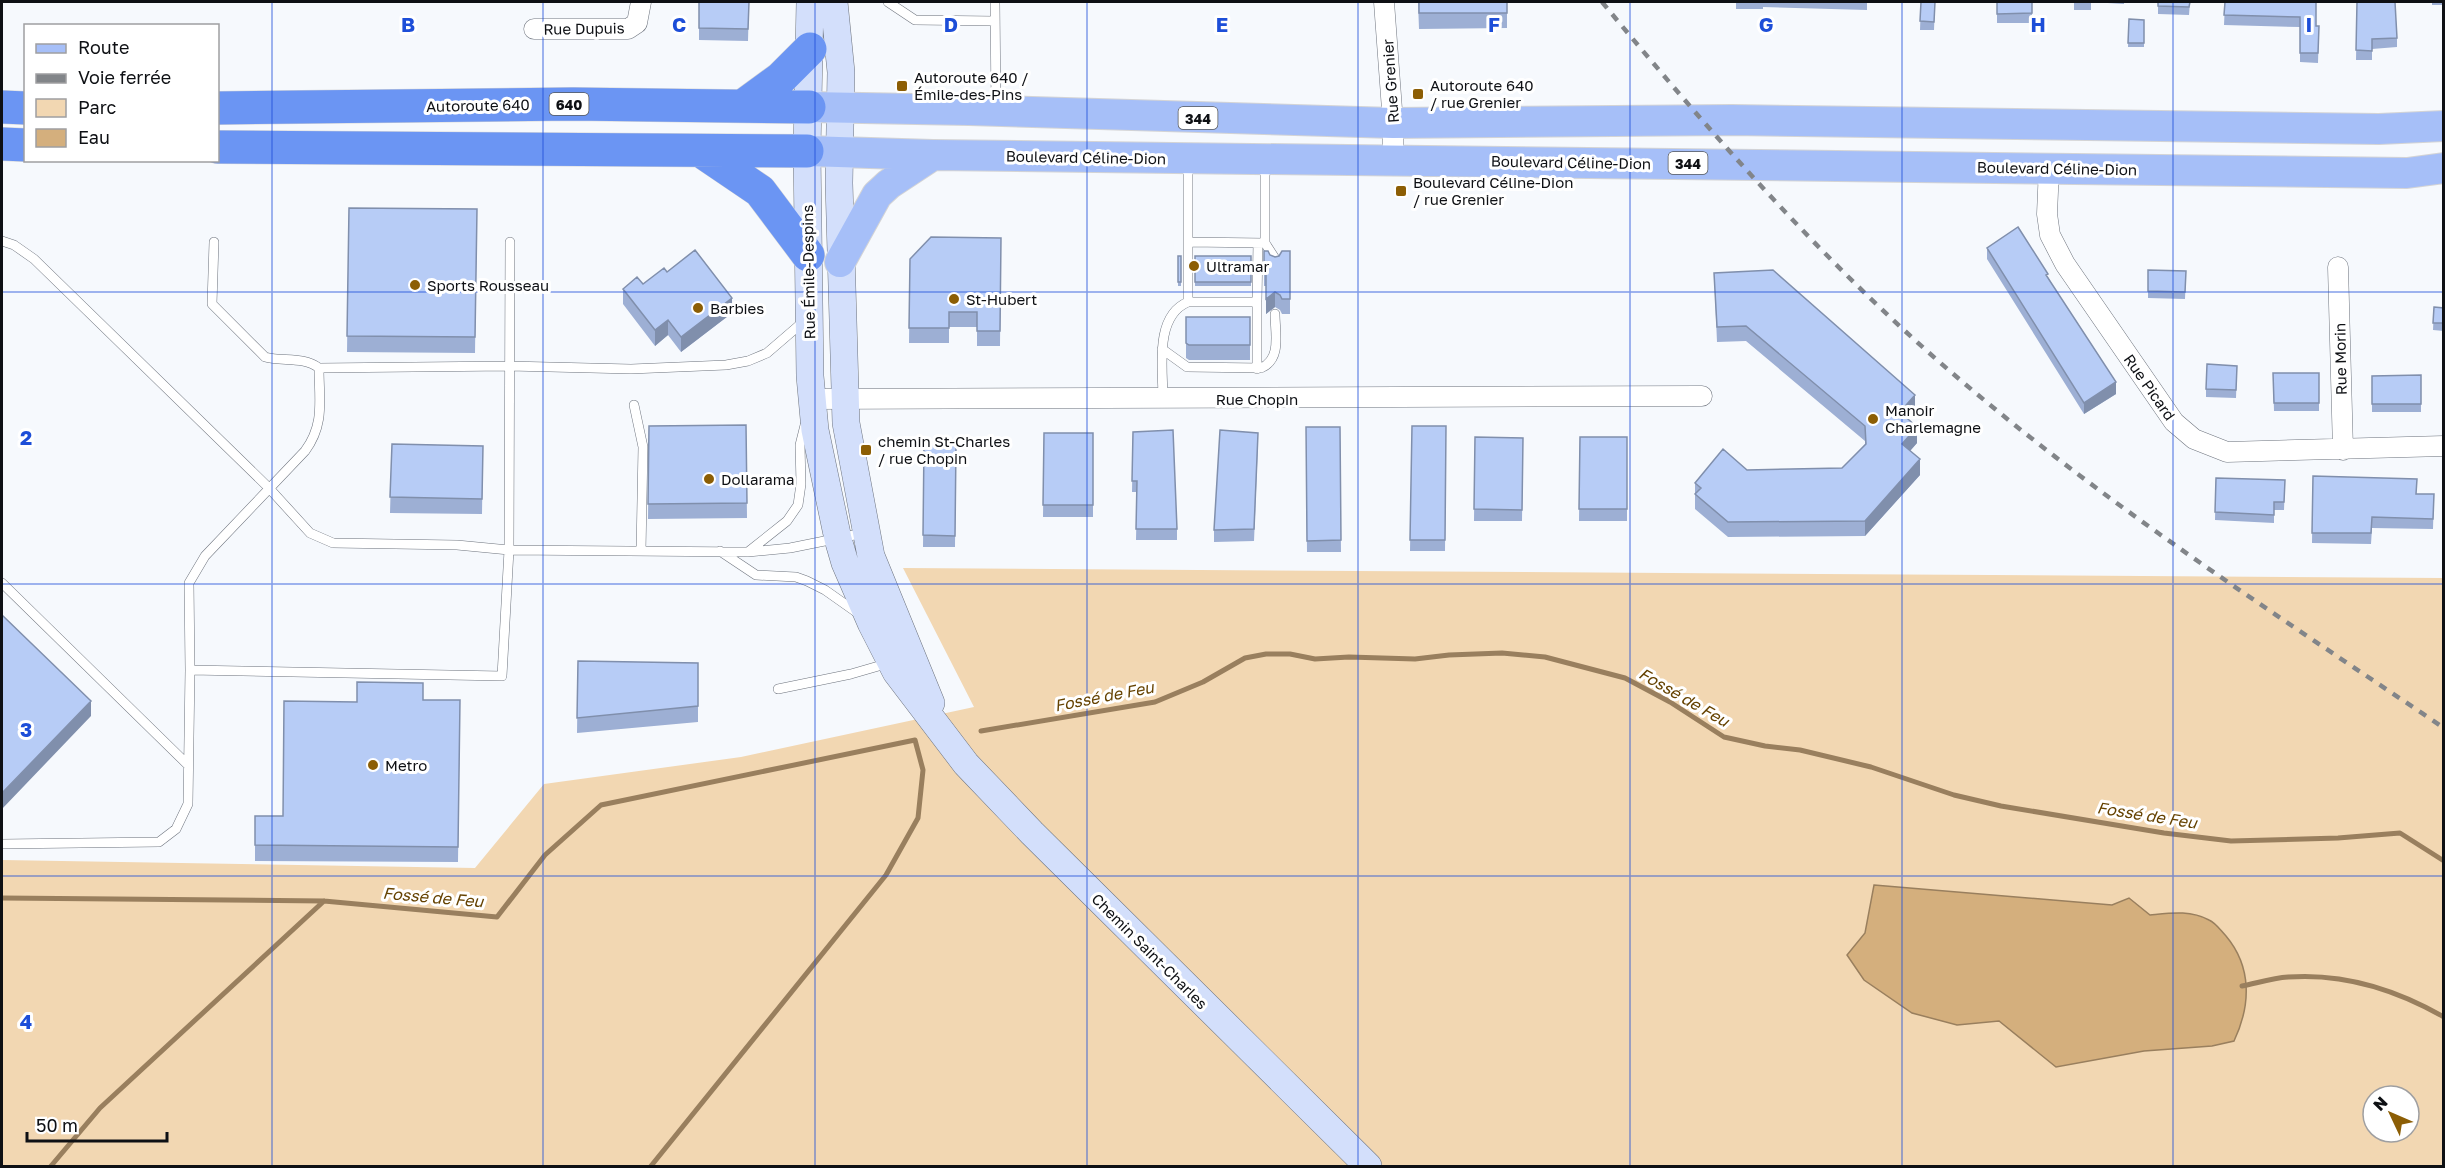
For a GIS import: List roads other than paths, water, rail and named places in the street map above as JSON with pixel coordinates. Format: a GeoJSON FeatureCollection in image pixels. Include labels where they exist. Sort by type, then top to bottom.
{"type":"FeatureCollection","features":[{"type":"Feature","properties":{"kind":"highway"},"geometry":{"type":"LineString","coordinates":[[744,105],[781,78],[810,49]]}},
{"type":"Feature","properties":{"kind":"highway","name":"Autoroute 640"},"geometry":{"type":"LineString","coordinates":[[219,108],[573,104],[825,107]]}},
{"type":"Feature","properties":{"kind":"highway"},"geometry":{"type":"LineString","coordinates":[[2,108],[24,108]]}},
{"type":"Feature","properties":{"kind":"highway"},"geometry":{"type":"LineString","coordinates":[[2,144],[24,145]]}},
{"type":"Feature","properties":{"kind":"highway"},"geometry":{"type":"LineString","coordinates":[[219,147],[807,151]]}},
{"type":"Feature","properties":{"kind":"highway"},"geometry":{"type":"LineString","coordinates":[[701,152],[760,191],[808,255]]}},
{"type":"Feature","properties":{"kind":"main road","name":"Rue Émile-Despins"},"geometry":{"type":"LineString","coordinates":[[810,2],[810,49],[839,152],[844,399],[865,533]]}},
{"type":"Feature","properties":{"kind":"main road","name":"Rue Émile-Despins"},"geometry":{"type":"LineString","coordinates":[[834,2],[841,72],[807,151],[808,318],[815,430],[838,539]]}},
{"type":"Feature","properties":{"kind":"main road"},"geometry":{"type":"LineString","coordinates":[[825,107],[996,110]]}},
{"type":"Feature","properties":{"kind":"main road","name":"344"},"geometry":{"type":"LineString","coordinates":[[996,110],[1393,123],[1732,120],[2379,129],[2444,126]]}},
{"type":"Feature","properties":{"kind":"main road","name":"Boulevard Céline-Dion"},"geometry":{"type":"LineString","coordinates":[[807,151],[933,155],[2407,173],[2444,168]]}},
{"type":"Feature","properties":{"kind":"main road"},"geometry":{"type":"LineString","coordinates":[[840,262],[877,195],[889,184],[933,155]]}},
{"type":"Feature","properties":{"kind":"main road","name":"Chemin Saint-Charles"},"geometry":{"type":"LineString","coordinates":[[865,533],[901,659]]}},
{"type":"Feature","properties":{"kind":"main road","name":"Chemin Saint-Charles"},"geometry":{"type":"LineString","coordinates":[[838,539],[871,623],[901,659],[939,729],[966,764],[1032,833],[1368,1167]]}},
{"type":"Feature","properties":{"kind":"street","name":"Rue Dupuis"},"geometry":{"type":"LineString","coordinates":[[534,29],[623,30],[633,27],[639,17],[641,2]]}},
{"type":"Feature","properties":{"kind":"street","name":"Rue Grenier"},"geometry":{"type":"LineString","coordinates":[[1384,2],[1393,123],[1393,160]]}},
{"type":"Feature","properties":{"kind":"street","name":"Rue Picard"},"geometry":{"type":"LineString","coordinates":[[2049,168],[2047,214],[2050,235],[2065,264],[2174,422],[2194,439],[2227,452],[2444,446]]}},
{"type":"Feature","properties":{"kind":"street","name":"Rue Morin"},"geometry":{"type":"LineString","coordinates":[[2338,267],[2343,450]]}},
{"type":"Feature","properties":{"kind":"street","name":"Rue Chopin"},"geometry":{"type":"LineString","coordinates":[[812,399],[1702,396]]}},
{"type":"Feature","properties":{"kind":"lane"},"geometry":{"type":"LineString","coordinates":[[888,2],[915,20],[995,21]]}},
{"type":"Feature","properties":{"kind":"lane"},"geometry":{"type":"LineString","coordinates":[[995,2],[996,110]]}},
{"type":"Feature","properties":{"kind":"lane"},"geometry":{"type":"LineString","coordinates":[[1188,158],[1188,302]]}},
{"type":"Feature","properties":{"kind":"lane"},"geometry":{"type":"LineString","coordinates":[[1257,369],[1257,302],[1265,159]]}},
{"type":"Feature","properties":{"kind":"lane"},"geometry":{"type":"LineString","coordinates":[[2,241],[14,244],[34,259],[310,532],[333,543],[457,545],[509,550],[748,552],[790,548],[865,533]]}},
{"type":"Feature","properties":{"kind":"lane"},"geometry":{"type":"LineString","coordinates":[[214,242],[212,304],[216,310],[265,357],[277,361],[300,360],[312,363],[319,368],[509,366],[631,369],[726,365],[748,361],[774,348],[808,318]]}},
{"type":"Feature","properties":{"kind":"lane"},"geometry":{"type":"LineString","coordinates":[[190,670],[502,676],[509,550],[510,242]]}},
{"type":"Feature","properties":{"kind":"lane"},"geometry":{"type":"LineString","coordinates":[[1188,242],[1262,243],[1274,257],[1275,266]]}},
{"type":"Feature","properties":{"kind":"lane"},"geometry":{"type":"LineString","coordinates":[[1163,399],[1163,334],[1180,307],[1188,302],[1257,302]]}},
{"type":"Feature","properties":{"kind":"lane"},"geometry":{"type":"LineString","coordinates":[[1162,349],[1187,367],[1257,369],[1267,365],[1274,358],[1275,314]]}},
{"type":"Feature","properties":{"kind":"lane"},"geometry":{"type":"LineString","coordinates":[[2,844],[159,843],[176,829],[188,804],[189,583],[205,556],[315,437],[319,422],[319,368]]}},
{"type":"Feature","properties":{"kind":"lane"},"geometry":{"type":"LineString","coordinates":[[748,552],[787,521],[798,505],[801,484],[800,445],[812,399]]}},
{"type":"Feature","properties":{"kind":"lane"},"geometry":{"type":"LineString","coordinates":[[634,405],[643,447],[641,551]]}},
{"type":"Feature","properties":{"kind":"lane"},"geometry":{"type":"LineString","coordinates":[[720,551],[756,575],[807,580],[871,623]]}},
{"type":"Feature","properties":{"kind":"lane"},"geometry":{"type":"LineString","coordinates":[[2,583],[189,765]]}},
{"type":"Feature","properties":{"kind":"lane"},"geometry":{"type":"LineString","coordinates":[[778,689],[831,679],[901,659]]}},
{"type":"Feature","properties":{"kind":"water"},"geometry":{"type":"Polygon","coordinates":[[[1874,885],[2112,905],[2129,898],[2150,915],[2180,913],[2202,917],[2212,921],[2218,927],[2235,948],[2241,960],[2246,1000],[2240,1027],[2234,1041],[2212,1046],[2144,1051],[2056,1067],[1999,1021],[1957,1025],[1912,1013],[1864,980],[1847,955],[1865,933],[1874,885]]]}},
{"type":"Feature","properties":{"kind":"waterway","name":"Fossé de Feu"},"geometry":{"type":"LineString","coordinates":[[981,731],[1155,702],[1203,682],[1245,658],[1266,654],[1290,654],[1315,659],[1349,657],[1415,659],[1502,653],[1545,657],[1625,678],[1670,702],[1724,737],[1765,746],[1800,750],[1871,767],[1954,795],[2001,806],[2164,833],[2231,841],[2338,838],[2400,833],[2444,861]]}},
{"type":"Feature","properties":{"kind":"waterway","name":"Fossé de Feu"},"geometry":{"type":"LineString","coordinates":[[2,898],[324,901],[497,917],[545,855],[601,805],[915,740],[923,770],[918,818],[886,875],[651,1166]]}},
{"type":"Feature","properties":{"kind":"waterway"},"geometry":{"type":"LineString","coordinates":[[51,1166],[100,1108],[324,901]]}},
{"type":"Feature","properties":{"kind":"waterway"},"geometry":{"type":"LineString","coordinates":[[2242,986],[2271,979],[2309,976],[2349,981],[2388,991],[2444,1017]]}},
{"type":"Feature","properties":{"kind":"railway"},"geometry":{"type":"LineString","coordinates":[[1602,2],[1730,152],[1820,249],[1915,340],[1965,384],[2022,431],[2139,520],[2444,728]]}},
{"type":"Feature","properties":{"kind":"place","name":"Autoroute 640 / Émile-des-Pins"},"geometry":{"type":"Point","coordinates":[902,86]}},
{"type":"Feature","properties":{"kind":"place","name":"Autoroute 640 / rue Grenier"},"geometry":{"type":"Point","coordinates":[1418,94]}},
{"type":"Feature","properties":{"kind":"place","name":"Boulevard Céline-Dion / rue Grenier"},"geometry":{"type":"Point","coordinates":[1401,191]}},
{"type":"Feature","properties":{"kind":"place","name":"Ultramar"},"geometry":{"type":"Point","coordinates":[1194,266]}},
{"type":"Feature","properties":{"kind":"place","name":"Sports Rousseau"},"geometry":{"type":"Point","coordinates":[415,285]}},
{"type":"Feature","properties":{"kind":"place","name":"St-Hubert"},"geometry":{"type":"Point","coordinates":[954,299]}},
{"type":"Feature","properties":{"kind":"place","name":"Barbies"},"geometry":{"type":"Point","coordinates":[698,308]}},
{"type":"Feature","properties":{"kind":"place","name":"Manoir Charlemagne"},"geometry":{"type":"Point","coordinates":[1873,419]}},
{"type":"Feature","properties":{"kind":"place","name":"chemin St-Charles / rue Chopin"},"geometry":{"type":"Point","coordinates":[866,450]}},
{"type":"Feature","properties":{"kind":"place","name":"Dollarama"},"geometry":{"type":"Point","coordinates":[709,479]}},
{"type":"Feature","properties":{"kind":"place","name":"Metro"},"geometry":{"type":"Point","coordinates":[373,765]}}]}
